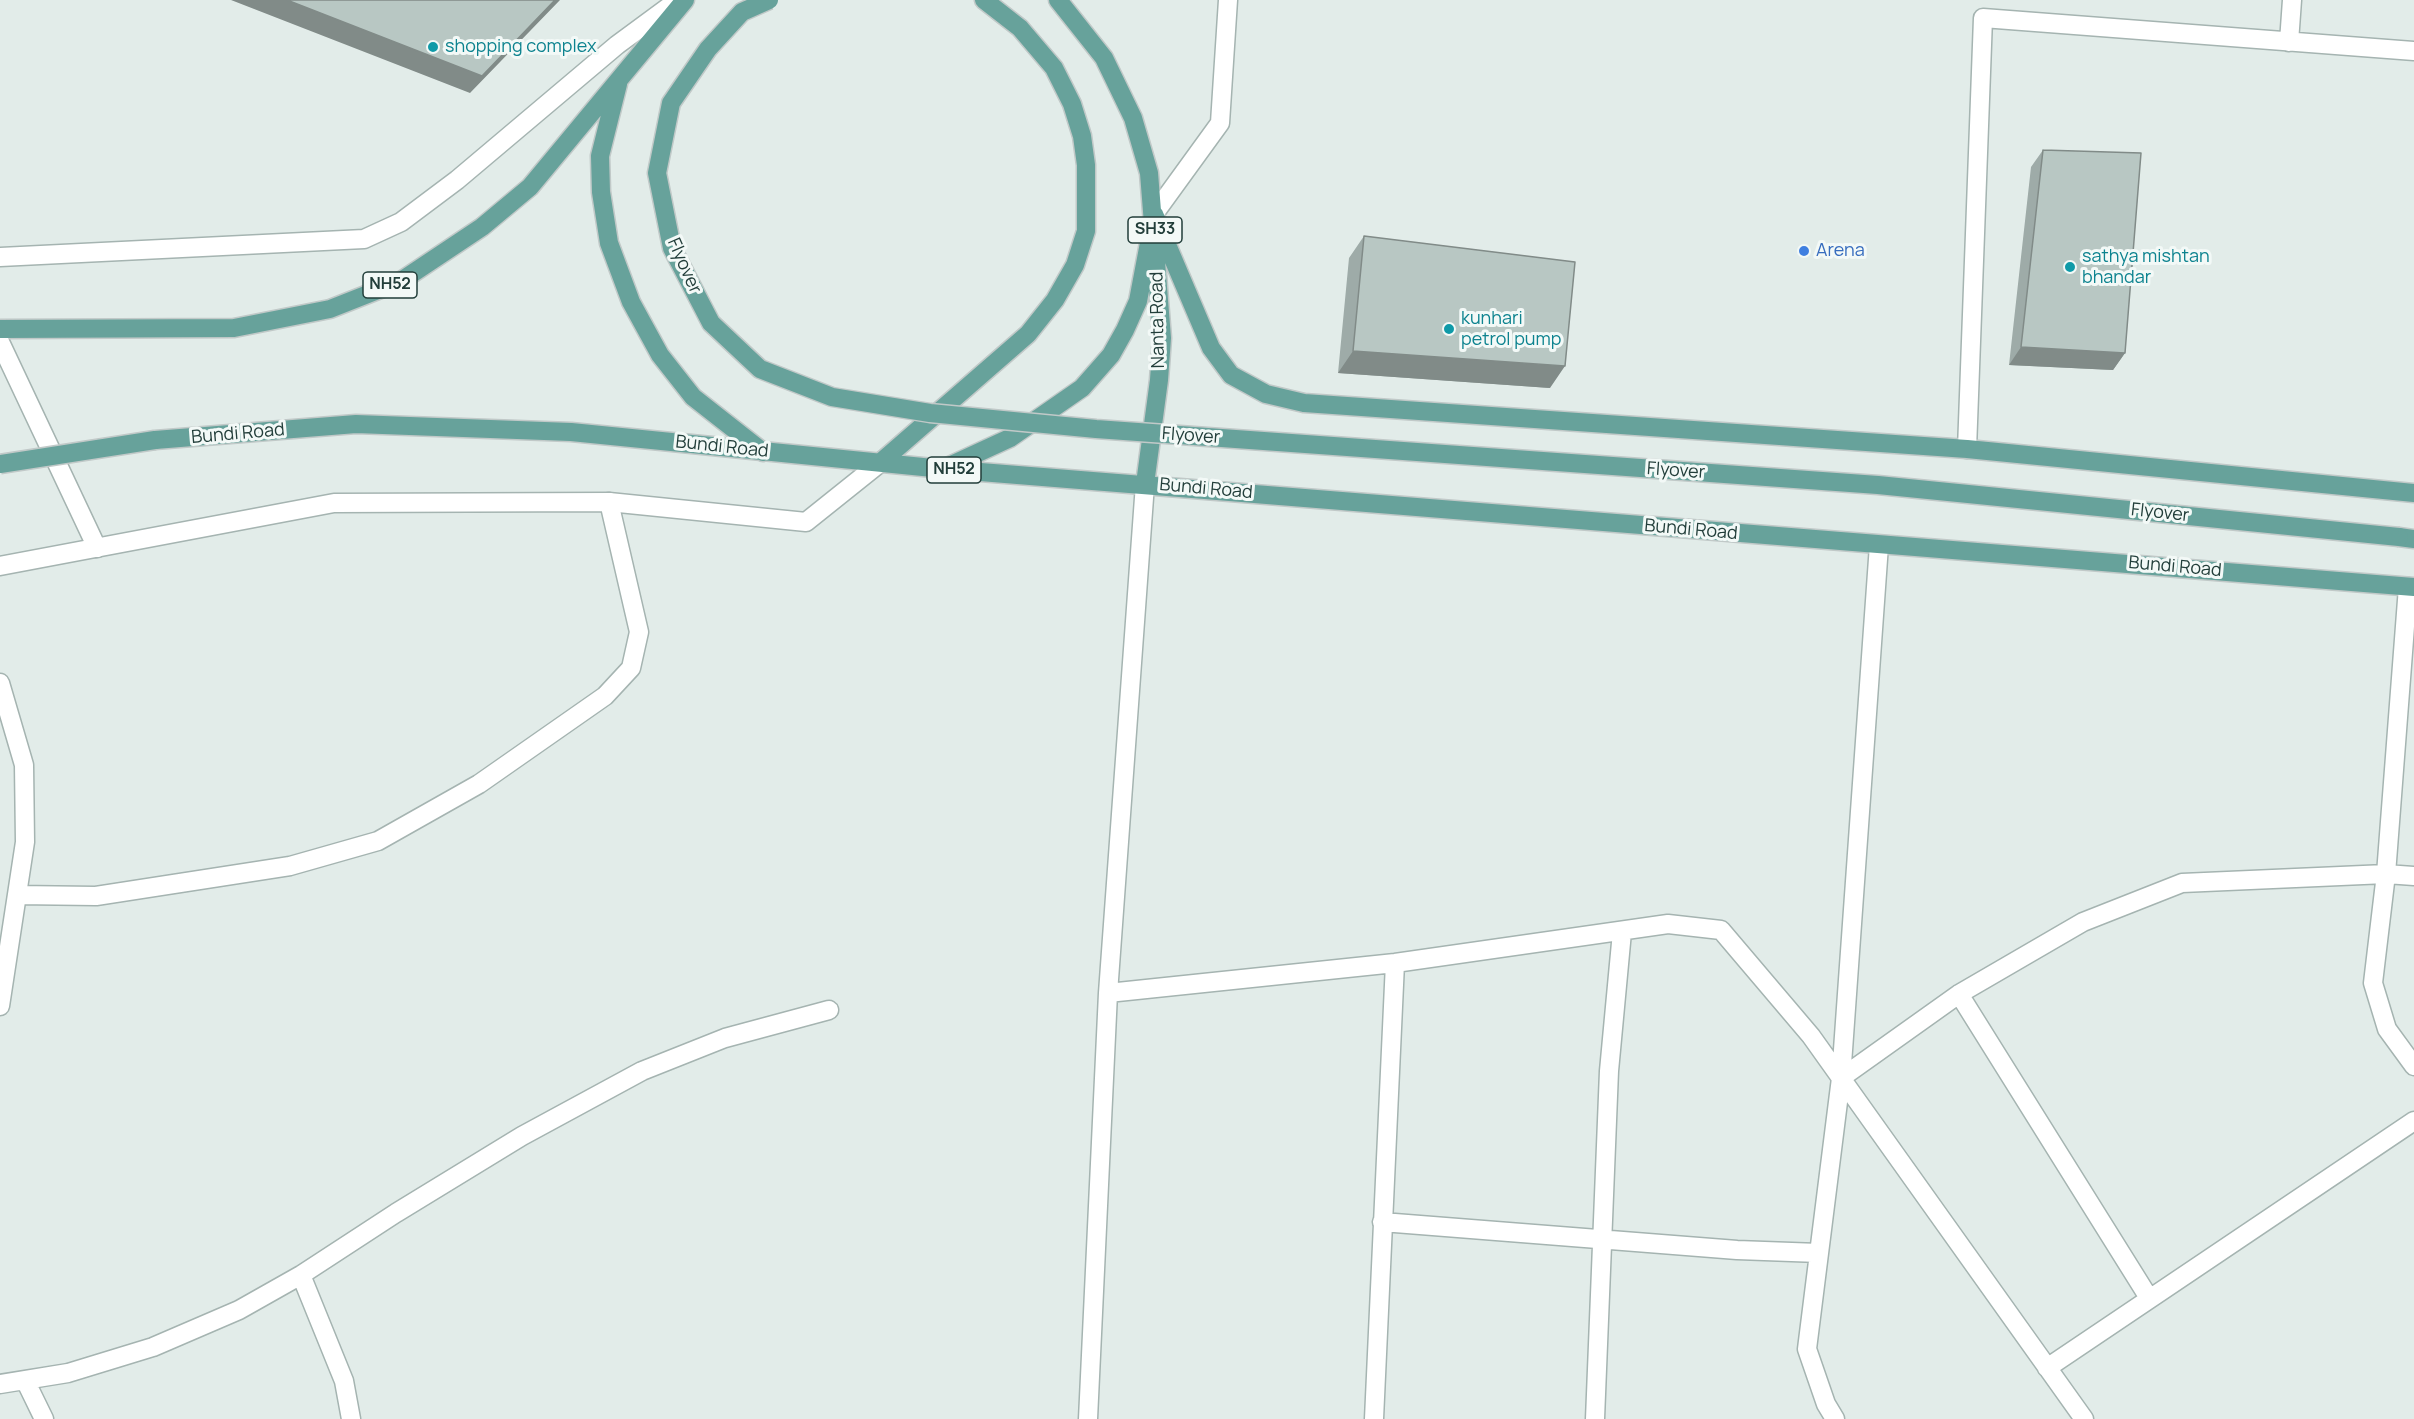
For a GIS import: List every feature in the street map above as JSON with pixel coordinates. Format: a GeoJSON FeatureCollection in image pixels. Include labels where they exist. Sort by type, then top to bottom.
{"type":"FeatureCollection","features":[{"type":"Feature","properties":{"kind":"main road"},"geometry":{"type":"LineString","coordinates":[[685,0],[619,80],[600,156],[600,192],[609,243],[631,302],[660,355],[693,398],[763,452]]}},
{"type":"Feature","properties":{"kind":"main road","name":"Flyover"},"geometry":{"type":"LineString","coordinates":[[769,0],[742,12],[708,49],[671,103],[657,173],[672,249],[711,323],[760,369],[832,396],[930,412],[1084,428],[1878,485],[2406,538]]}},
{"type":"Feature","properties":{"kind":"main road"},"geometry":{"type":"LineString","coordinates":[[881,462],[1028,334],[1055,300],[1075,265],[1086,231],[1088,199],[1082,136],[1072,104],[1054,68],[1020,28],[984,0]]}},
{"type":"Feature","properties":{"kind":"main road","name":"Nanta Road"},"geometry":{"type":"LineString","coordinates":[[1058,0],[1104,58],[1133,118],[1149,173],[1162,338],[1159,380],[1145,484]]}},
{"type":"Feature","properties":{"kind":"main road","name":"NH52"},"geometry":{"type":"LineString","coordinates":[[0,329],[234,327],[330,309],[400,281],[482,227],[530,187],[619,80]]}},
{"type":"Feature","properties":{"kind":"main road"},"geometry":{"type":"LineString","coordinates":[[1154,214],[1211,348],[1231,375],[1266,394],[1304,404],[1967,449],[2414,493]]}},
{"type":"Feature","properties":{"kind":"main road"},"geometry":{"type":"LineString","coordinates":[[943,469],[1010,438],[1048,413],[1082,388],[1111,355],[1138,301],[1154,214]]}},
{"type":"Feature","properties":{"kind":"main road","name":"Bundi Road"},"geometry":{"type":"LineString","coordinates":[[0,464],[155,440],[356,424],[571,432],[943,469],[2411,587]]}},
{"type":"Feature","properties":{"kind":"street"},"geometry":{"type":"LineString","coordinates":[[0,256],[364,239],[401,222],[457,180],[616,45],[678,0]]}},
{"type":"Feature","properties":{"kind":"street"},"geometry":{"type":"LineString","coordinates":[[1154,214],[1221,123],[1228,0]]}},
{"type":"Feature","properties":{"kind":"street"},"geometry":{"type":"LineString","coordinates":[[2289,42],[2292,0]]}},
{"type":"Feature","properties":{"kind":"street"},"geometry":{"type":"LineString","coordinates":[[1967,449],[1984,9],[2289,42],[2414,51]]}},
{"type":"Feature","properties":{"kind":"street"},"geometry":{"type":"LineString","coordinates":[[0,342],[97,548]]}},
{"type":"Feature","properties":{"kind":"street"},"geometry":{"type":"LineString","coordinates":[[0,566],[334,503],[609,502],[806,522],[881,462]]}},
{"type":"Feature","properties":{"kind":"street"},"geometry":{"type":"LineString","coordinates":[[1088,1419],[1108,993],[1145,484]]}},
{"type":"Feature","properties":{"kind":"street"},"geometry":{"type":"LineString","coordinates":[[17,895],[96,897],[290,866],[378,841],[479,784],[605,696],[631,668],[639,632],[609,502]]}},
{"type":"Feature","properties":{"kind":"street"},"geometry":{"type":"LineString","coordinates":[[1835,1419],[1826,1404],[1807,1349],[1841,1078],[1879,545]]}},
{"type":"Feature","properties":{"kind":"street"},"geometry":{"type":"LineString","coordinates":[[2411,587],[2386,874],[2373,983],[2386,1029],[2414,1066]]}},
{"type":"Feature","properties":{"kind":"street"},"geometry":{"type":"LineString","coordinates":[[0,683],[24,765],[25,842],[0,1006]]}},
{"type":"Feature","properties":{"kind":"street"},"geometry":{"type":"LineString","coordinates":[[1841,1078],[1959,994],[2083,922],[2182,883],[2386,874],[2414,876]]}},
{"type":"Feature","properties":{"kind":"street"},"geometry":{"type":"LineString","coordinates":[[1108,993],[1395,963],[1668,924],[1721,930],[1811,1036],[2084,1419]]}},
{"type":"Feature","properties":{"kind":"street"},"geometry":{"type":"LineString","coordinates":[[1595,1419],[1609,1071],[1622,932]]}},
{"type":"Feature","properties":{"kind":"street"},"geometry":{"type":"LineString","coordinates":[[1374,1419],[1395,963]]}},
{"type":"Feature","properties":{"kind":"street"},"geometry":{"type":"LineString","coordinates":[[1959,994],[2149,1298]]}},
{"type":"Feature","properties":{"kind":"street"},"geometry":{"type":"LineString","coordinates":[[0,1384],[68,1373],[153,1347],[239,1310],[302,1275],[396,1213],[522,1136],[642,1071],[725,1038],[830,1010]]}},
{"type":"Feature","properties":{"kind":"street"},"geometry":{"type":"LineString","coordinates":[[2047,1368],[2414,1121]]}},
{"type":"Feature","properties":{"kind":"street"},"geometry":{"type":"LineString","coordinates":[[1382,1222],[1737,1250],[1819,1252]]}},
{"type":"Feature","properties":{"kind":"street"},"geometry":{"type":"LineString","coordinates":[[302,1275],[344,1381],[351,1419]]}},
{"type":"Feature","properties":{"kind":"street"},"geometry":{"type":"LineString","coordinates":[[25,1380],[44,1419]]}},
{"type":"Feature","properties":{"kind":"building","name":"shopping complex"},"geometry":{"type":"Polygon","coordinates":[[[287,0],[555,0],[482,76],[287,0]]]}},
{"type":"Feature","properties":{"kind":"building","name":"sathya mishtan bhandar"},"geometry":{"type":"Polygon","coordinates":[[[2043,150],[2141,153],[2125,353],[2021,347],[2043,150]]]}},
{"type":"Feature","properties":{"kind":"building","name":"kunhari petrol pump"},"geometry":{"type":"Polygon","coordinates":[[[1364,236],[1575,262],[1565,366],[1353,351],[1364,236]]]}},
{"type":"Feature","properties":{"kind":"place","name":"shopping complex"},"geometry":{"type":"Point","coordinates":[433,47]}},
{"type":"Feature","properties":{"kind":"place","name":"Arena"},"geometry":{"type":"Point","coordinates":[1804,251]}},
{"type":"Feature","properties":{"kind":"place","name":"sathya mishtan bhandar"},"geometry":{"type":"Point","coordinates":[2070,267]}},
{"type":"Feature","properties":{"kind":"place","name":"kunhari petrol pump"},"geometry":{"type":"Point","coordinates":[1449,329]}}]}
